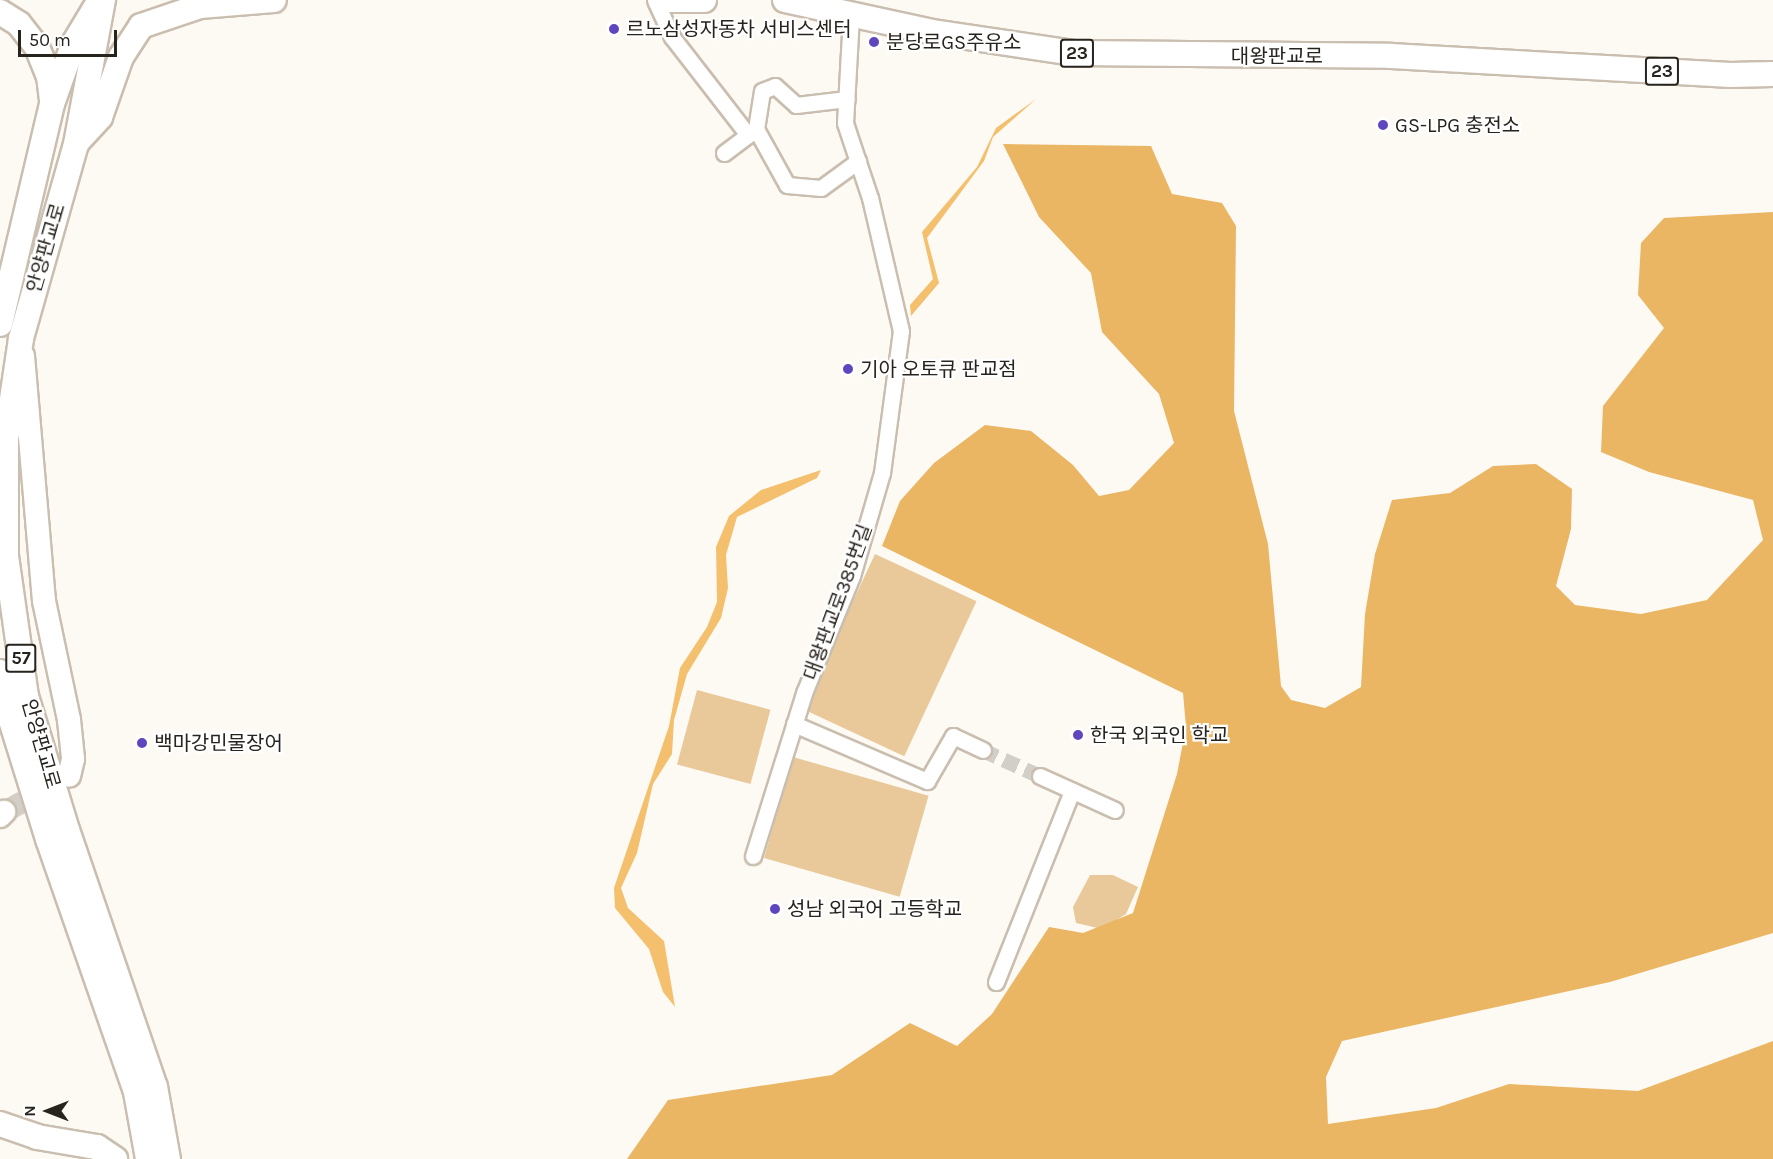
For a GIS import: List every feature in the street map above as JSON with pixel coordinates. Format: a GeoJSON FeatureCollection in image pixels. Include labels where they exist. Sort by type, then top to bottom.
{"type":"FeatureCollection","features":[{"type":"Feature","properties":{"kind":"main road","name":"안양판교로"},"geometry":{"type":"LineString","coordinates":[[0,324],[52,104],[73,45],[101,0]]}},
{"type":"Feature","properties":{"kind":"main road","name":"안양판교로"},"geometry":{"type":"LineString","coordinates":[[101,0],[76,144],[21,339],[6,439],[6,556],[26,696],[67,830],[155,1087],[168,1159]]}},
{"type":"Feature","properties":{"kind":"main road"},"geometry":{"type":"LineString","coordinates":[[263,0],[288,0]]}},
{"type":"Feature","properties":{"kind":"main road"},"geometry":{"type":"LineString","coordinates":[[76,144],[100,117],[121,57],[141,26],[200,6],[274,0]]}},
{"type":"Feature","properties":{"kind":"main road"},"geometry":{"type":"LineString","coordinates":[[661,0],[704,0]]}},
{"type":"Feature","properties":{"kind":"main road","name":"대왕판교로"},"geometry":{"type":"LineString","coordinates":[[785,0],[1006,45],[1110,55],[1391,56],[1730,75],[1773,74]]}},
{"type":"Feature","properties":{"kind":"main road","name":"57"},"geometry":{"type":"LineString","coordinates":[[0,12],[20,24],[37,47],[49,76],[52,104]]}},
{"type":"Feature","properties":{"kind":"main road","name":"안양판교로"},"geometry":{"type":"LineString","coordinates":[[0,672],[6,704],[48,840],[136,1092],[148,1159]]}},
{"type":"Feature","properties":{"kind":"main road"},"geometry":{"type":"LineString","coordinates":[[0,1124],[37,1137],[97,1148],[115,1159]]}},
{"type":"Feature","properties":{"kind":"street"},"geometry":{"type":"LineString","coordinates":[[655,0],[672,37],[752,132],[787,185],[821,188],[858,161]]}},
{"type":"Feature","properties":{"kind":"street","name":"대왕판교로385번길"},"geometry":{"type":"LineString","coordinates":[[753,856],[794,724],[852,576],[882,473],[901,331],[858,161],[845,123],[851,15]]}},
{"type":"Feature","properties":{"kind":"street"},"geometry":{"type":"LineString","coordinates":[[724,153],[752,132],[762,91],[775,86],[796,105],[847,99]]}},
{"type":"Feature","properties":{"kind":"street"},"geometry":{"type":"LineString","coordinates":[[21,339],[34,453],[44,601],[69,720],[73,759],[69,776]]}},
{"type":"Feature","properties":{"kind":"street"},"geometry":{"type":"LineString","coordinates":[[794,724],[927,781],[953,736],[983,750]]}},
{"type":"Feature","properties":{"kind":"street"},"geometry":{"type":"LineString","coordinates":[[1040,776],[1115,810]]}},
{"type":"Feature","properties":{"kind":"street"},"geometry":{"type":"LineString","coordinates":[[996,982],[1072,791]]}},
{"type":"Feature","properties":{"kind":"shaded area"},"geometry":{"type":"Polygon","coordinates":[[[1036,99],[993,137],[984,161],[927,238],[939,283],[911,316],[910,305],[933,279],[922,232],[977,167],[996,128],[1036,99]]]}},
{"type":"Feature","properties":{"kind":"shaded area"},"geometry":{"type":"Polygon","coordinates":[[[1003,144],[1151,146],[1172,194],[1222,203],[1236,226],[1234,411],[1268,544],[1281,686],[1291,700],[1325,708],[1361,687],[1365,614],[1375,554],[1392,500],[1450,493],[1493,466],[1536,464],[1572,489],[1571,529],[1556,586],[1575,605],[1641,614],[1707,600],[1763,540],[1753,500],[1649,472],[1601,452],[1603,406],[1664,328],[1638,295],[1641,243],[1664,218],[1773,212],[1773,933],[1610,982],[1342,1041],[1326,1077],[1328,1124],[1436,1108],[1509,1084],[1638,1091],[1773,1041],[1773,1159],[627,1159],[668,1100],[832,1075],[910,1023],[957,1046],[992,1014],[1049,927],[1083,933],[1133,913],[1177,774],[1186,727],[1183,693],[882,546],[900,501],[934,463],[985,425],[1031,431],[1073,465],[1099,496],[1129,490],[1174,443],[1159,394],[1102,332],[1091,273],[1039,217],[1003,144]]]}},
{"type":"Feature","properties":{"kind":"shaded area"},"geometry":{"type":"Polygon","coordinates":[[[821,470],[817,478],[737,517],[726,555],[728,588],[721,618],[687,674],[674,720],[672,754],[653,784],[637,853],[621,888],[628,908],[664,941],[675,1007],[663,992],[649,949],[615,908],[614,888],[669,726],[680,668],[707,627],[717,602],[716,547],[729,516],[761,490],[821,470]]]}},
{"type":"Feature","properties":{"kind":"shaded area"},"geometry":{"type":"Polygon","coordinates":[[[875,554],[977,601],[904,756],[803,709],[875,554]]]}},
{"type":"Feature","properties":{"kind":"shaded area"},"geometry":{"type":"Polygon","coordinates":[[[697,690],[770,710],[750,784],[677,764],[697,690]]]}},
{"type":"Feature","properties":{"kind":"shaded area"},"geometry":{"type":"Polygon","coordinates":[[[793,757],[929,796],[900,897],[764,858],[793,757]]]}},
{"type":"Feature","properties":{"kind":"shaded area"},"geometry":{"type":"Polygon","coordinates":[[[1090,875],[1113,875],[1138,887],[1126,914],[1102,929],[1076,923],[1073,907],[1090,875]]]}},
{"type":"Feature","properties":{"kind":"tunnel"},"geometry":{"type":"LineString","coordinates":[[983,750],[1040,776]]}},
{"type":"Feature","properties":{"kind":"tunnel"},"geometry":{"type":"LineString","coordinates":[[4,812],[50,787]]}},
{"type":"Feature","properties":{"kind":"place","name":"르노삼성자동차 서비스센터"},"geometry":{"type":"Point","coordinates":[614,29]}},
{"type":"Feature","properties":{"kind":"place","name":"분당로GS주유소"},"geometry":{"type":"Point","coordinates":[874,42]}},
{"type":"Feature","properties":{"kind":"place","name":"GS-LPG 충전소"},"geometry":{"type":"Point","coordinates":[1383,125]}},
{"type":"Feature","properties":{"kind":"place","name":"기아 오토큐 판교점"},"geometry":{"type":"Point","coordinates":[848,369]}},
{"type":"Feature","properties":{"kind":"place","name":"한국 외국인 학교"},"geometry":{"type":"Point","coordinates":[1078,735]}},
{"type":"Feature","properties":{"kind":"place","name":"백마강민물장어"},"geometry":{"type":"Point","coordinates":[142,743]}},
{"type":"Feature","properties":{"kind":"place","name":"성남 외국어 고등학교"},"geometry":{"type":"Point","coordinates":[775,909]}}]}
